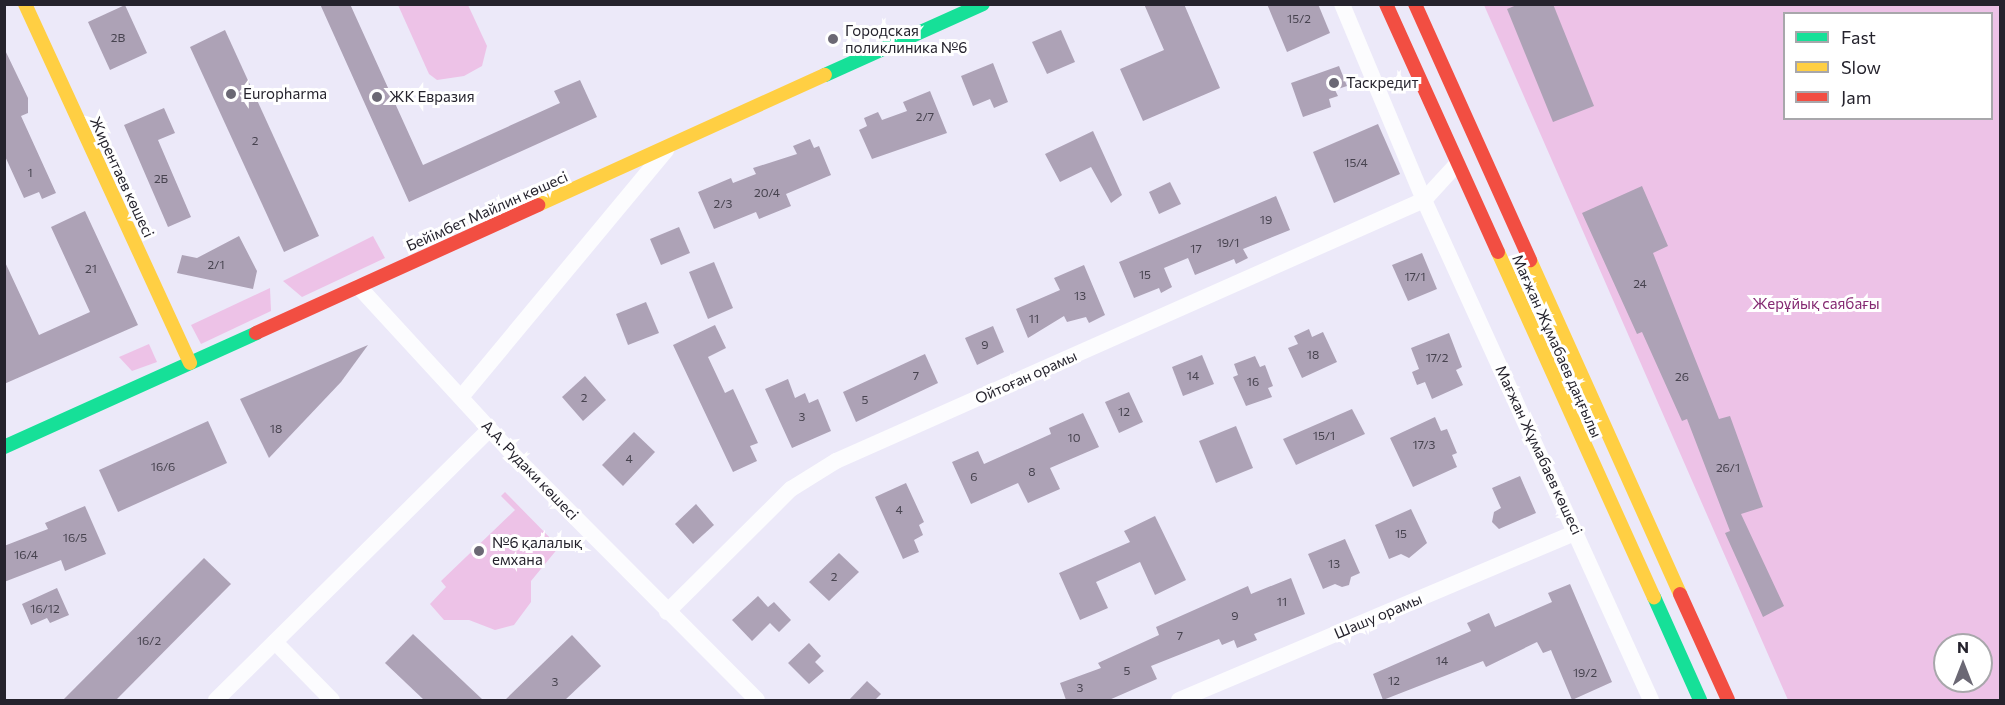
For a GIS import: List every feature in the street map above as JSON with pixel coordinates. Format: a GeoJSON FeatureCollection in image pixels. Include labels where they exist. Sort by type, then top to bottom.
{"type":"FeatureCollection","features":[{"type":"Feature","properties":{"kind":"main road","name":"Жирентаев көшесі"},"geometry":{"type":"LineString","coordinates":[[25,4],[190,363]]}},
{"type":"Feature","properties":{"kind":"main road","name":"Бейімбет Майлин көшесі"},"geometry":{"type":"LineString","coordinates":[[4,447],[982,4]]}},
{"type":"Feature","properties":{"kind":"main road","name":"Мағжан Жұмабаев даңғылы"},"geometry":{"type":"LineString","coordinates":[[1386,4],[1456,165],[1700,700]]}},
{"type":"Feature","properties":{"kind":"main road","name":"Мағжан Жұмабаев даңғылы"},"geometry":{"type":"LineString","coordinates":[[1415,4],[1728,700]]}},
{"type":"Feature","properties":{"kind":"street","name":"Мағжан Жұмабаев көшесі"},"geometry":{"type":"LineString","coordinates":[[1342,4],[1424,200],[1651,700]]}},
{"type":"Feature","properties":{"kind":"street"},"geometry":{"type":"LineString","coordinates":[[462,396],[670,146]]}},
{"type":"Feature","properties":{"kind":"street"},"geometry":{"type":"LineString","coordinates":[[1424,200],[1456,165]]}},
{"type":"Feature","properties":{"kind":"street","name":"Ойтоған орамы"},"geometry":{"type":"LineString","coordinates":[[667,612],[791,489],[836,461],[1424,200]]}},
{"type":"Feature","properties":{"kind":"street","name":"А.А. Рудаки көшесі"},"geometry":{"type":"LineString","coordinates":[[358,287],[384,319],[462,396],[489,430],[667,612],[757,700]]}},
{"type":"Feature","properties":{"kind":"street"},"geometry":{"type":"LineString","coordinates":[[216,700],[489,430]]}},
{"type":"Feature","properties":{"kind":"street","name":"Шашу орамы"},"geometry":{"type":"LineString","coordinates":[[1179,700],[1576,532]]}},
{"type":"Feature","properties":{"kind":"street"},"geometry":{"type":"LineString","coordinates":[[275,642],[332,700]]}},
{"type":"Feature","properties":{"kind":"green space"},"geometry":{"type":"Polygon","coordinates":[[[398,5],[468,5],[487,46],[482,66],[464,76],[437,80],[429,74],[398,5]]]}},
{"type":"Feature","properties":{"kind":"green space","name":"Жерұйық саябағы"},"geometry":{"type":"Polygon","coordinates":[[[1484,5],[2000,5],[2000,700],[1788,700],[1484,5]]]}},
{"type":"Feature","properties":{"kind":"green space"},"geometry":{"type":"Polygon","coordinates":[[[373,236],[385,258],[302,297],[283,281],[373,236]]]}},
{"type":"Feature","properties":{"kind":"green space"},"geometry":{"type":"Polygon","coordinates":[[[270,288],[271,311],[201,344],[191,325],[270,288]]]}},
{"type":"Feature","properties":{"kind":"green space"},"geometry":{"type":"Polygon","coordinates":[[[149,344],[157,362],[132,371],[119,357],[149,344]]]}},
{"type":"Feature","properties":{"kind":"green space"},"geometry":{"type":"Polygon","coordinates":[[[505,492],[559,547],[531,581],[531,602],[514,625],[495,630],[469,620],[444,620],[430,604],[446,587],[441,581],[515,510],[501,496],[505,492]]]}},
{"type":"Feature","properties":{"kind":"building","name":"ЖК Евразия"},"geometry":{"type":"Polygon","coordinates":[[[320,4],[350,4],[423,165],[560,103],[554,91],[580,80],[597,117],[409,202],[320,4]]]}},
{"type":"Feature","properties":{"kind":"building"},"geometry":{"type":"Polygon","coordinates":[[[1144,4],[1184,4],[1220,88],[1143,121],[1120,69],[1164,50],[1144,4]]]}},
{"type":"Feature","properties":{"kind":"building"},"geometry":{"type":"Polygon","coordinates":[[[1267,4],[1318,4],[1330,33],[1287,52],[1267,4]]]}},
{"type":"Feature","properties":{"kind":"building"},"geometry":{"type":"Polygon","coordinates":[[[1519,4],[1553,4],[1594,106],[1553,122],[1507,9],[1519,4]]]}},
{"type":"Feature","properties":{"kind":"building"},"geometry":{"type":"Polygon","coordinates":[[[125,5],[147,53],[110,70],[88,22],[125,5]]]}},
{"type":"Feature","properties":{"kind":"building"},"geometry":{"type":"Polygon","coordinates":[[[225,30],[319,236],[284,252],[190,47],[225,30]]]}},
{"type":"Feature","properties":{"kind":"building"},"geometry":{"type":"Polygon","coordinates":[[[1061,30],[1075,62],[1047,74],[1032,42],[1061,30]]]}},
{"type":"Feature","properties":{"kind":"building"},"geometry":{"type":"Polygon","coordinates":[[[4,48],[28,98],[28,113],[21,116],[56,193],[42,199],[39,192],[24,198],[4,154],[4,48]]]}},
{"type":"Feature","properties":{"kind":"building"},"geometry":{"type":"Polygon","coordinates":[[[993,63],[1008,102],[994,108],[990,99],[973,106],[961,76],[993,63]]]}},
{"type":"Feature","properties":{"kind":"building"},"geometry":{"type":"Polygon","coordinates":[[[1339,66],[1347,86],[1335,90],[1338,96],[1329,99],[1331,107],[1303,117],[1291,83],[1339,66]]]}},
{"type":"Feature","properties":{"kind":"building"},"geometry":{"type":"Polygon","coordinates":[[[930,91],[947,133],[872,159],[859,130],[867,126],[864,118],[878,112],[882,120],[907,111],[903,102],[930,91]]]}},
{"type":"Feature","properties":{"kind":"building"},"geometry":{"type":"Polygon","coordinates":[[[164,108],[175,133],[158,140],[191,217],[168,227],[124,125],[164,108]]]}},
{"type":"Feature","properties":{"kind":"building"},"geometry":{"type":"Polygon","coordinates":[[[1378,124],[1400,174],[1334,203],[1313,152],[1378,124]]]}},
{"type":"Feature","properties":{"kind":"building"},"geometry":{"type":"Polygon","coordinates":[[[1093,131],[1122,195],[1111,203],[1091,167],[1060,182],[1045,154],[1093,131]]]}},
{"type":"Feature","properties":{"kind":"building"},"geometry":{"type":"Polygon","coordinates":[[[810,139],[814,148],[819,146],[831,175],[786,194],[791,206],[759,219],[756,212],[714,229],[698,192],[731,178],[733,183],[756,174],[753,168],[797,154],[793,146],[810,139]]]}},
{"type":"Feature","properties":{"kind":"building"},"geometry":{"type":"Polygon","coordinates":[[[1170,182],[1181,204],[1159,214],[1149,192],[1170,182]]]}},
{"type":"Feature","properties":{"kind":"building"},"geometry":{"type":"Polygon","coordinates":[[[1642,186],[1668,246],[1653,253],[1719,419],[1730,416],[1763,507],[1741,514],[1784,606],[1763,617],[1725,533],[1730,531],[1687,419],[1682,421],[1642,332],[1637,334],[1582,213],[1642,186]]]}},
{"type":"Feature","properties":{"kind":"building"},"geometry":{"type":"Polygon","coordinates":[[[1276,196],[1290,230],[1243,249],[1248,258],[1236,264],[1234,259],[1195,275],[1188,258],[1164,268],[1172,287],[1161,293],[1159,288],[1134,298],[1119,262],[1276,196]]]}},
{"type":"Feature","properties":{"kind":"building"},"geometry":{"type":"Polygon","coordinates":[[[85,211],[138,325],[4,384],[4,260],[39,335],[90,312],[51,227],[85,211]]]}},
{"type":"Feature","properties":{"kind":"building"},"geometry":{"type":"Polygon","coordinates":[[[679,227],[690,253],[661,265],[650,239],[679,227]]]}},
{"type":"Feature","properties":{"kind":"building"},"geometry":{"type":"Polygon","coordinates":[[[239,236],[257,271],[253,289],[177,273],[182,255],[197,258],[239,236]]]}},
{"type":"Feature","properties":{"kind":"building"},"geometry":{"type":"Polygon","coordinates":[[[1422,253],[1437,289],[1408,301],[1392,265],[1422,253]]]}},
{"type":"Feature","properties":{"kind":"building"},"geometry":{"type":"Polygon","coordinates":[[[714,262],[733,308],[708,319],[689,272],[714,262]]]}},
{"type":"Feature","properties":{"kind":"building"},"geometry":{"type":"Polygon","coordinates":[[[1084,265],[1105,315],[1089,323],[1086,317],[1067,322],[1064,316],[1028,338],[1016,309],[1060,290],[1054,278],[1084,265]]]}},
{"type":"Feature","properties":{"kind":"building"},"geometry":{"type":"Polygon","coordinates":[[[646,302],[659,333],[628,345],[616,314],[646,302]]]}},
{"type":"Feature","properties":{"kind":"building"},"geometry":{"type":"Polygon","coordinates":[[[715,325],[726,348],[708,357],[725,393],[733,389],[758,443],[750,446],[757,461],[733,472],[673,345],[715,325]]]}},
{"type":"Feature","properties":{"kind":"building"},"geometry":{"type":"Polygon","coordinates":[[[993,326],[1004,352],[977,365],[965,338],[993,326]]]}},
{"type":"Feature","properties":{"kind":"building"},"geometry":{"type":"Polygon","coordinates":[[[1309,329],[1312,337],[1323,332],[1337,362],[1302,378],[1288,348],[1298,344],[1294,336],[1309,329]]]}},
{"type":"Feature","properties":{"kind":"building"},"geometry":{"type":"Polygon","coordinates":[[[1449,333],[1462,367],[1456,370],[1463,385],[1432,399],[1425,382],[1417,385],[1412,372],[1419,369],[1411,348],[1449,333]]]}},
{"type":"Feature","properties":{"kind":"building"},"geometry":{"type":"Polygon","coordinates":[[[368,345],[341,382],[269,458],[240,399],[368,345]]]}},
{"type":"Feature","properties":{"kind":"building"},"geometry":{"type":"Polygon","coordinates":[[[925,354],[938,383],[856,422],[843,392],[925,354]]]}},
{"type":"Feature","properties":{"kind":"building"},"geometry":{"type":"Polygon","coordinates":[[[1202,355],[1214,384],[1183,396],[1172,367],[1202,355]]]}},
{"type":"Feature","properties":{"kind":"building"},"geometry":{"type":"Polygon","coordinates":[[[1255,356],[1260,367],[1265,365],[1273,386],[1268,388],[1272,397],[1246,406],[1233,377],[1238,375],[1234,364],[1255,356]]]}},
{"type":"Feature","properties":{"kind":"building"},"geometry":{"type":"Polygon","coordinates":[[[585,376],[606,400],[583,421],[562,397],[585,376]]]}},
{"type":"Feature","properties":{"kind":"building"},"geometry":{"type":"Polygon","coordinates":[[[788,379],[795,398],[805,393],[809,403],[818,399],[831,431],[792,448],[765,389],[788,379]]]}},
{"type":"Feature","properties":{"kind":"building"},"geometry":{"type":"Polygon","coordinates":[[[1129,392],[1143,422],[1119,433],[1105,402],[1129,392]]]}},
{"type":"Feature","properties":{"kind":"building"},"geometry":{"type":"Polygon","coordinates":[[[1352,409],[1365,434],[1296,465],[1283,439],[1352,409]]]}},
{"type":"Feature","properties":{"kind":"building"},"geometry":{"type":"Polygon","coordinates":[[[1083,413],[1099,447],[1050,468],[1060,489],[1028,503],[1018,483],[971,504],[952,462],[978,451],[984,464],[1051,434],[1049,428],[1083,413]]]}},
{"type":"Feature","properties":{"kind":"building"},"geometry":{"type":"Polygon","coordinates":[[[1435,417],[1441,431],[1447,429],[1457,453],[1452,455],[1457,467],[1413,487],[1390,438],[1435,417]]]}},
{"type":"Feature","properties":{"kind":"building"},"geometry":{"type":"Polygon","coordinates":[[[208,421],[227,463],[118,512],[99,470],[208,421]]]}},
{"type":"Feature","properties":{"kind":"building"},"geometry":{"type":"Polygon","coordinates":[[[1236,426],[1253,468],[1216,483],[1199,441],[1236,426]]]}},
{"type":"Feature","properties":{"kind":"building"},"geometry":{"type":"Polygon","coordinates":[[[634,432],[655,452],[623,486],[602,465],[634,432]]]}},
{"type":"Feature","properties":{"kind":"building"},"geometry":{"type":"Polygon","coordinates":[[[1520,476],[1536,513],[1499,529],[1492,522],[1494,512],[1501,508],[1492,488],[1520,476]]]}},
{"type":"Feature","properties":{"kind":"building"},"geometry":{"type":"Polygon","coordinates":[[[906,483],[924,522],[919,525],[923,535],[914,540],[919,552],[903,559],[875,497],[906,483]]]}},
{"type":"Feature","properties":{"kind":"building"},"geometry":{"type":"Polygon","coordinates":[[[696,504],[714,525],[693,544],[675,524],[696,504]]]}},
{"type":"Feature","properties":{"kind":"building"},"geometry":{"type":"Polygon","coordinates":[[[85,506],[106,554],[65,571],[61,560],[4,582],[4,546],[48,529],[45,523],[85,506]]]}},
{"type":"Feature","properties":{"kind":"building"},"geometry":{"type":"Polygon","coordinates":[[[1411,509],[1427,543],[1409,558],[1401,554],[1389,559],[1375,525],[1411,509]]]}},
{"type":"Feature","properties":{"kind":"building"},"geometry":{"type":"Polygon","coordinates":[[[1155,516],[1186,580],[1155,595],[1140,562],[1096,582],[1108,608],[1080,620],[1059,573],[1130,542],[1124,531],[1155,516]]]}},
{"type":"Feature","properties":{"kind":"building"},"geometry":{"type":"Polygon","coordinates":[[[1345,539],[1360,573],[1351,577],[1349,585],[1342,587],[1335,584],[1323,589],[1308,554],[1345,539]]]}},
{"type":"Feature","properties":{"kind":"building"},"geometry":{"type":"Polygon","coordinates":[[[839,553],[859,572],[829,601],[809,582],[839,553]]]}},
{"type":"Feature","properties":{"kind":"building"},"geometry":{"type":"Polygon","coordinates":[[[204,558],[231,584],[116,700],[63,700],[204,558]]]}},
{"type":"Feature","properties":{"kind":"building"},"geometry":{"type":"Polygon","coordinates":[[[1291,578],[1305,614],[1254,634],[1257,640],[1237,648],[1234,640],[1222,645],[1219,639],[1151,666],[1157,679],[1109,700],[1066,700],[1060,683],[1101,668],[1098,663],[1159,635],[1156,627],[1248,586],[1251,594],[1291,578]]]}},
{"type":"Feature","properties":{"kind":"building"},"geometry":{"type":"Polygon","coordinates":[[[1570,584],[1612,682],[1572,700],[1551,650],[1543,653],[1537,642],[1486,667],[1483,661],[1383,700],[1373,674],[1471,631],[1467,623],[1489,613],[1495,627],[1552,602],[1548,593],[1570,584]]]}},
{"type":"Feature","properties":{"kind":"building"},"geometry":{"type":"Polygon","coordinates":[[[57,588],[69,615],[50,623],[47,618],[31,625],[22,604],[57,588]]]}},
{"type":"Feature","properties":{"kind":"building"},"geometry":{"type":"Polygon","coordinates":[[[758,596],[768,607],[774,602],[791,620],[779,632],[770,623],[752,641],[732,620],[758,596]]]}},
{"type":"Feature","properties":{"kind":"building"},"geometry":{"type":"Polygon","coordinates":[[[413,634],[483,700],[424,700],[385,663],[413,634]]]}},
{"type":"Feature","properties":{"kind":"building"},"geometry":{"type":"Polygon","coordinates":[[[572,635],[601,666],[565,700],[505,700],[572,635]]]}},
{"type":"Feature","properties":{"kind":"building"},"geometry":{"type":"Polygon","coordinates":[[[809,643],[821,656],[815,662],[824,671],[809,684],[788,663],[809,643]]]}},
{"type":"Feature","properties":{"kind":"building"},"geometry":{"type":"Polygon","coordinates":[[[867,681],[881,694],[875,700],[849,700],[867,681]]]}},
{"type":"Feature","properties":{"kind":"traffic: fast"},"geometry":{"type":"LineString","coordinates":[[825,75],[983,4]]}},
{"type":"Feature","properties":{"kind":"traffic: fast"},"geometry":{"type":"LineString","coordinates":[[4,447],[256,333]]}},
{"type":"Feature","properties":{"kind":"traffic: fast"},"geometry":{"type":"LineString","coordinates":[[1654,597],[1700,700]]}},
{"type":"Feature","properties":{"kind":"traffic: slow"},"geometry":{"type":"LineString","coordinates":[[25,4],[190,363]]}},
{"type":"Feature","properties":{"kind":"traffic: slow"},"geometry":{"type":"LineString","coordinates":[[538,205],[825,75]]}},
{"type":"Feature","properties":{"kind":"traffic: slow"},"geometry":{"type":"LineString","coordinates":[[1498,252],[1654,597]]}},
{"type":"Feature","properties":{"kind":"traffic: slow"},"geometry":{"type":"LineString","coordinates":[[1530,260],[1680,594]]}},
{"type":"Feature","properties":{"kind":"traffic: jam"},"geometry":{"type":"LineString","coordinates":[[1386,4],[1498,252]]}},
{"type":"Feature","properties":{"kind":"traffic: jam"},"geometry":{"type":"LineString","coordinates":[[1415,4],[1530,260]]}},
{"type":"Feature","properties":{"kind":"traffic: jam"},"geometry":{"type":"LineString","coordinates":[[256,333],[538,205]]}},
{"type":"Feature","properties":{"kind":"traffic: jam"},"geometry":{"type":"LineString","coordinates":[[1680,594],[1728,700]]}},
{"type":"Feature","properties":{"kind":"place","name":"Городская поликлиника №6"},"geometry":{"type":"Point","coordinates":[833,39]}},
{"type":"Feature","properties":{"kind":"place","name":"Таскредит"},"geometry":{"type":"Point","coordinates":[1334,83]}},
{"type":"Feature","properties":{"kind":"place","name":"Europharma"},"geometry":{"type":"Point","coordinates":[231,94]}},
{"type":"Feature","properties":{"kind":"place","name":"ЖК Евразия"},"geometry":{"type":"Point","coordinates":[377,97]}},
{"type":"Feature","properties":{"kind":"place","name":"№6 қалалық емхана"},"geometry":{"type":"Point","coordinates":[479,551]}}]}
